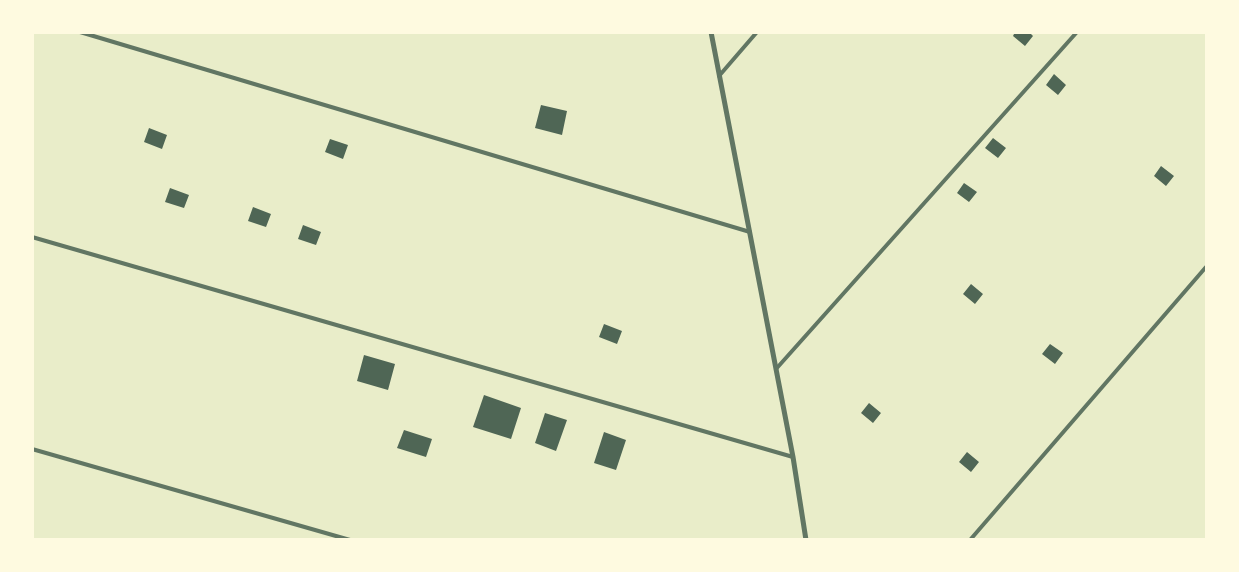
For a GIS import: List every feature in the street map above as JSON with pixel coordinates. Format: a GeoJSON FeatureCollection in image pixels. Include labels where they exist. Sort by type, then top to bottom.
{"type":"FeatureCollection","features":[{"type":"Feature","properties":{"kind":"street"},"geometry":{"type":"LineString","coordinates":[[711,32],[794,457],[806,540]]}},
{"type":"Feature","properties":{"kind":"lane"},"geometry":{"type":"LineString","coordinates":[[80,32],[750,232]]}},
{"type":"Feature","properties":{"kind":"lane"},"geometry":{"type":"LineString","coordinates":[[719,76],[757,32]]}},
{"type":"Feature","properties":{"kind":"lane"},"geometry":{"type":"LineString","coordinates":[[776,369],[1077,32]]}},
{"type":"Feature","properties":{"kind":"lane"},"geometry":{"type":"LineString","coordinates":[[32,237],[794,457]]}},
{"type":"Feature","properties":{"kind":"lane"},"geometry":{"type":"LineString","coordinates":[[970,540],[1206,267]]}},
{"type":"Feature","properties":{"kind":"lane"},"geometry":{"type":"LineString","coordinates":[[32,449],[350,540]]}},
{"type":"Feature","properties":{"kind":"building"},"geometry":{"type":"Polygon","coordinates":[[[1015,32],[1029,32],[1033,36],[1025,46],[1013,36],[1015,32]]]}},
{"type":"Feature","properties":{"kind":"building"},"geometry":{"type":"Polygon","coordinates":[[[1054,74],[1066,85],[1058,95],[1046,85],[1054,74]]]}},
{"type":"Feature","properties":{"kind":"building"},"geometry":{"type":"Polygon","coordinates":[[[541,105],[567,111],[562,135],[535,128],[541,105]]]}},
{"type":"Feature","properties":{"kind":"building"},"geometry":{"type":"Polygon","coordinates":[[[149,128],[167,135],[162,149],[144,142],[149,128]]]}},
{"type":"Feature","properties":{"kind":"building"},"geometry":{"type":"Polygon","coordinates":[[[993,138],[1006,148],[998,158],[985,148],[993,138]]]}},
{"type":"Feature","properties":{"kind":"building"},"geometry":{"type":"Polygon","coordinates":[[[330,139],[348,145],[343,159],[325,152],[330,139]]]}},
{"type":"Feature","properties":{"kind":"building"},"geometry":{"type":"Polygon","coordinates":[[[1161,166],[1174,176],[1166,186],[1154,176],[1161,166]]]}},
{"type":"Feature","properties":{"kind":"building"},"geometry":{"type":"Polygon","coordinates":[[[964,183],[977,192],[969,202],[957,193],[964,183]]]}},
{"type":"Feature","properties":{"kind":"building"},"geometry":{"type":"Polygon","coordinates":[[[170,188],[189,195],[184,208],[165,202],[170,188]]]}},
{"type":"Feature","properties":{"kind":"building"},"geometry":{"type":"Polygon","coordinates":[[[253,207],[271,214],[266,227],[248,221],[253,207]]]}},
{"type":"Feature","properties":{"kind":"building"},"geometry":{"type":"Polygon","coordinates":[[[303,225],[321,232],[316,245],[298,239],[303,225]]]}},
{"type":"Feature","properties":{"kind":"building"},"geometry":{"type":"Polygon","coordinates":[[[971,284],[983,294],[975,304],[963,294],[971,284]]]}},
{"type":"Feature","properties":{"kind":"building"},"geometry":{"type":"Polygon","coordinates":[[[604,324],[622,331],[617,344],[599,337],[604,324]]]}},
{"type":"Feature","properties":{"kind":"building"},"geometry":{"type":"Polygon","coordinates":[[[1050,344],[1063,353],[1055,364],[1042,354],[1050,344]]]}},
{"type":"Feature","properties":{"kind":"building"},"geometry":{"type":"Polygon","coordinates":[[[364,355],[395,364],[388,390],[357,381],[364,355]]]}},
{"type":"Feature","properties":{"kind":"building"},"geometry":{"type":"Polygon","coordinates":[[[484,395],[521,408],[511,439],[473,427],[484,395]]]}},
{"type":"Feature","properties":{"kind":"building"},"geometry":{"type":"Polygon","coordinates":[[[869,403],[881,413],[873,423],[861,413],[869,403]]]}},
{"type":"Feature","properties":{"kind":"building"},"geometry":{"type":"Polygon","coordinates":[[[545,413],[567,420],[556,451],[535,443],[545,413]]]}},
{"type":"Feature","properties":{"kind":"building"},"geometry":{"type":"Polygon","coordinates":[[[404,430],[432,439],[426,457],[397,448],[404,430]]]}},
{"type":"Feature","properties":{"kind":"building"},"geometry":{"type":"Polygon","coordinates":[[[604,432],[626,440],[616,470],[594,463],[604,432]]]}},
{"type":"Feature","properties":{"kind":"building"},"geometry":{"type":"Polygon","coordinates":[[[967,452],[979,462],[971,472],[959,462],[967,452]]]}}]}
